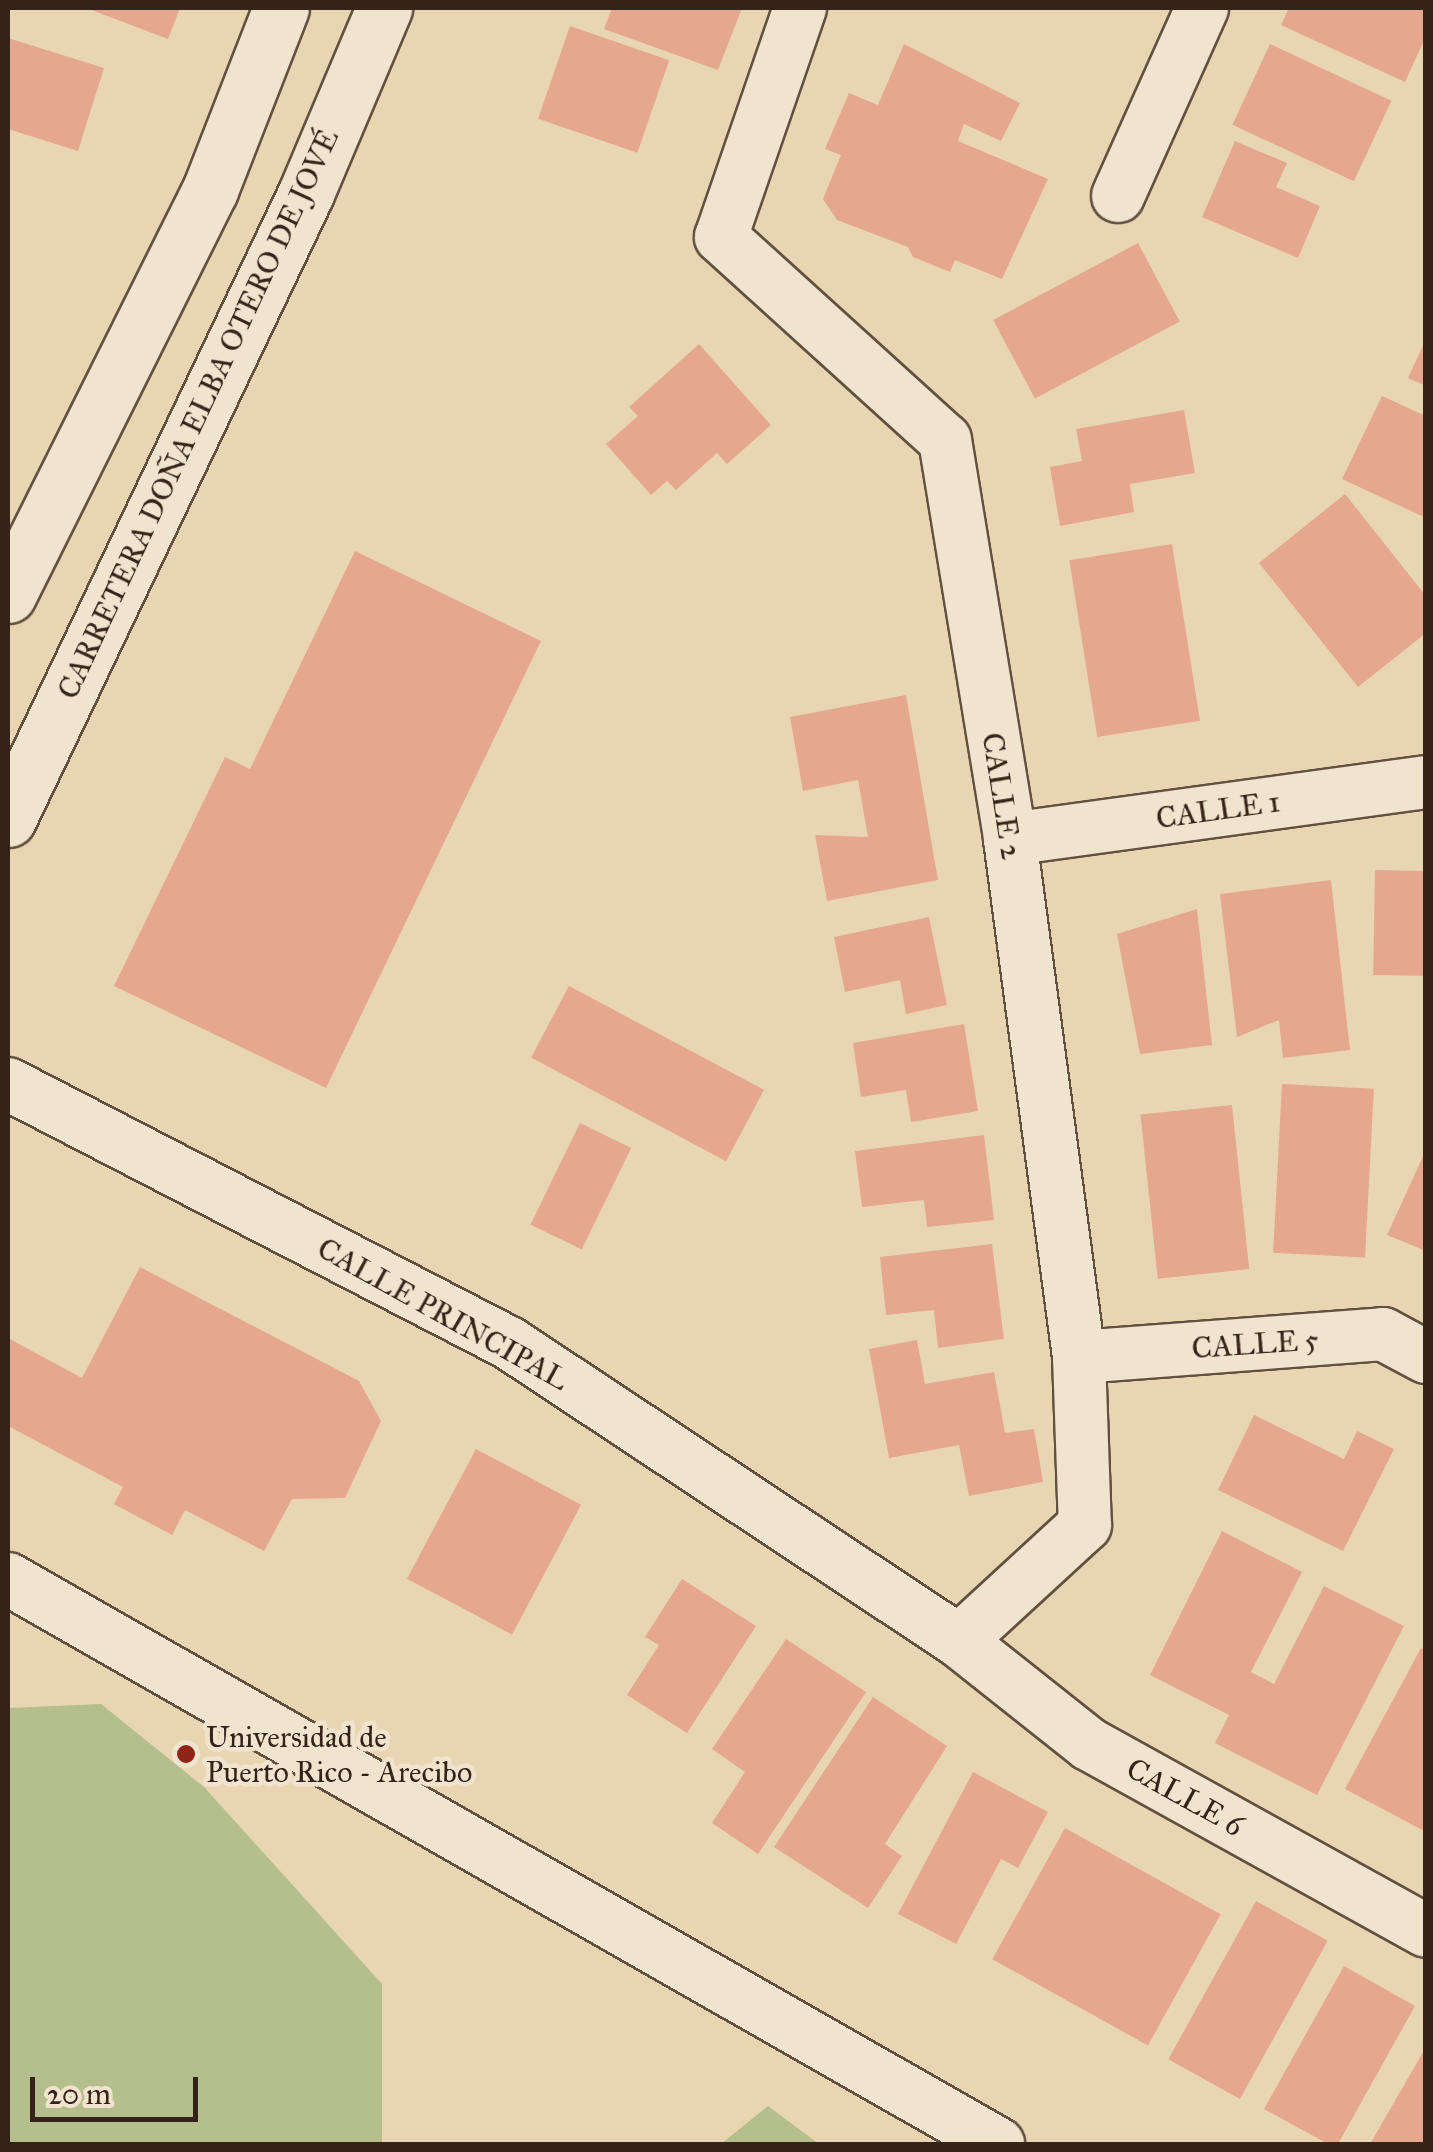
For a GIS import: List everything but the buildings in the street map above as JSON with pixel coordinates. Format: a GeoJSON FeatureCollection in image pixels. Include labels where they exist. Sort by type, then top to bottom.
{"type":"FeatureCollection","features":[{"type":"Feature","properties":{"kind":"street"},"geometry":{"type":"LineString","coordinates":[[8,595],[210,190],[281,8]]}},
{"type":"Feature","properties":{"kind":"street","name":"CARRETERA DOÑA ELBA OTERO DE JOVÉ"},"geometry":{"type":"LineString","coordinates":[[8,818],[306,193],[384,8]]}},
{"type":"Feature","properties":{"kind":"street","name":"CALLE 2"},"geometry":{"type":"LineString","coordinates":[[800,8],[720,237],[945,440],[1010,839],[1079,1358],[1085,1525],[959,1641]]}},
{"type":"Feature","properties":{"kind":"street"},"geometry":{"type":"LineString","coordinates":[[1118,196],[1202,8]]}},
{"type":"Feature","properties":{"kind":"street","name":"CALLE 1"},"geometry":{"type":"LineString","coordinates":[[1010,839],[1426,782]]}},
{"type":"Feature","properties":{"kind":"street","name":"CALLE PRINCIPAL"},"geometry":{"type":"LineString","coordinates":[[8,1084],[508,1343],[959,1641]]}},
{"type":"Feature","properties":{"kind":"street","name":"CALLE 5"},"geometry":{"type":"LineString","coordinates":[[1079,1358],[1383,1334],[1426,1357]]}},
{"type":"Feature","properties":{"kind":"street"},"geometry":{"type":"LineString","coordinates":[[8,1579],[998,2144]]}},
{"type":"Feature","properties":{"kind":"street","name":"CALLE 6"},"geometry":{"type":"LineString","coordinates":[[959,1641],[1088,1744],[1426,1930]]}},
{"type":"Feature","properties":{"kind":"green space"},"geometry":{"type":"Polygon","coordinates":[[[101,1704],[204,1787],[382,1984],[382,2144],[8,2144],[8,1708],[101,1704]]]}},
{"type":"Feature","properties":{"kind":"green space"},"geometry":{"type":"Polygon","coordinates":[[[768,2106],[819,2144],[721,2144],[768,2106]]]}},
{"type":"Feature","properties":{"kind":"place","name":"Universidad de Puerto Rico - Arecibo"},"geometry":{"type":"Point","coordinates":[186,1754]}}]}
